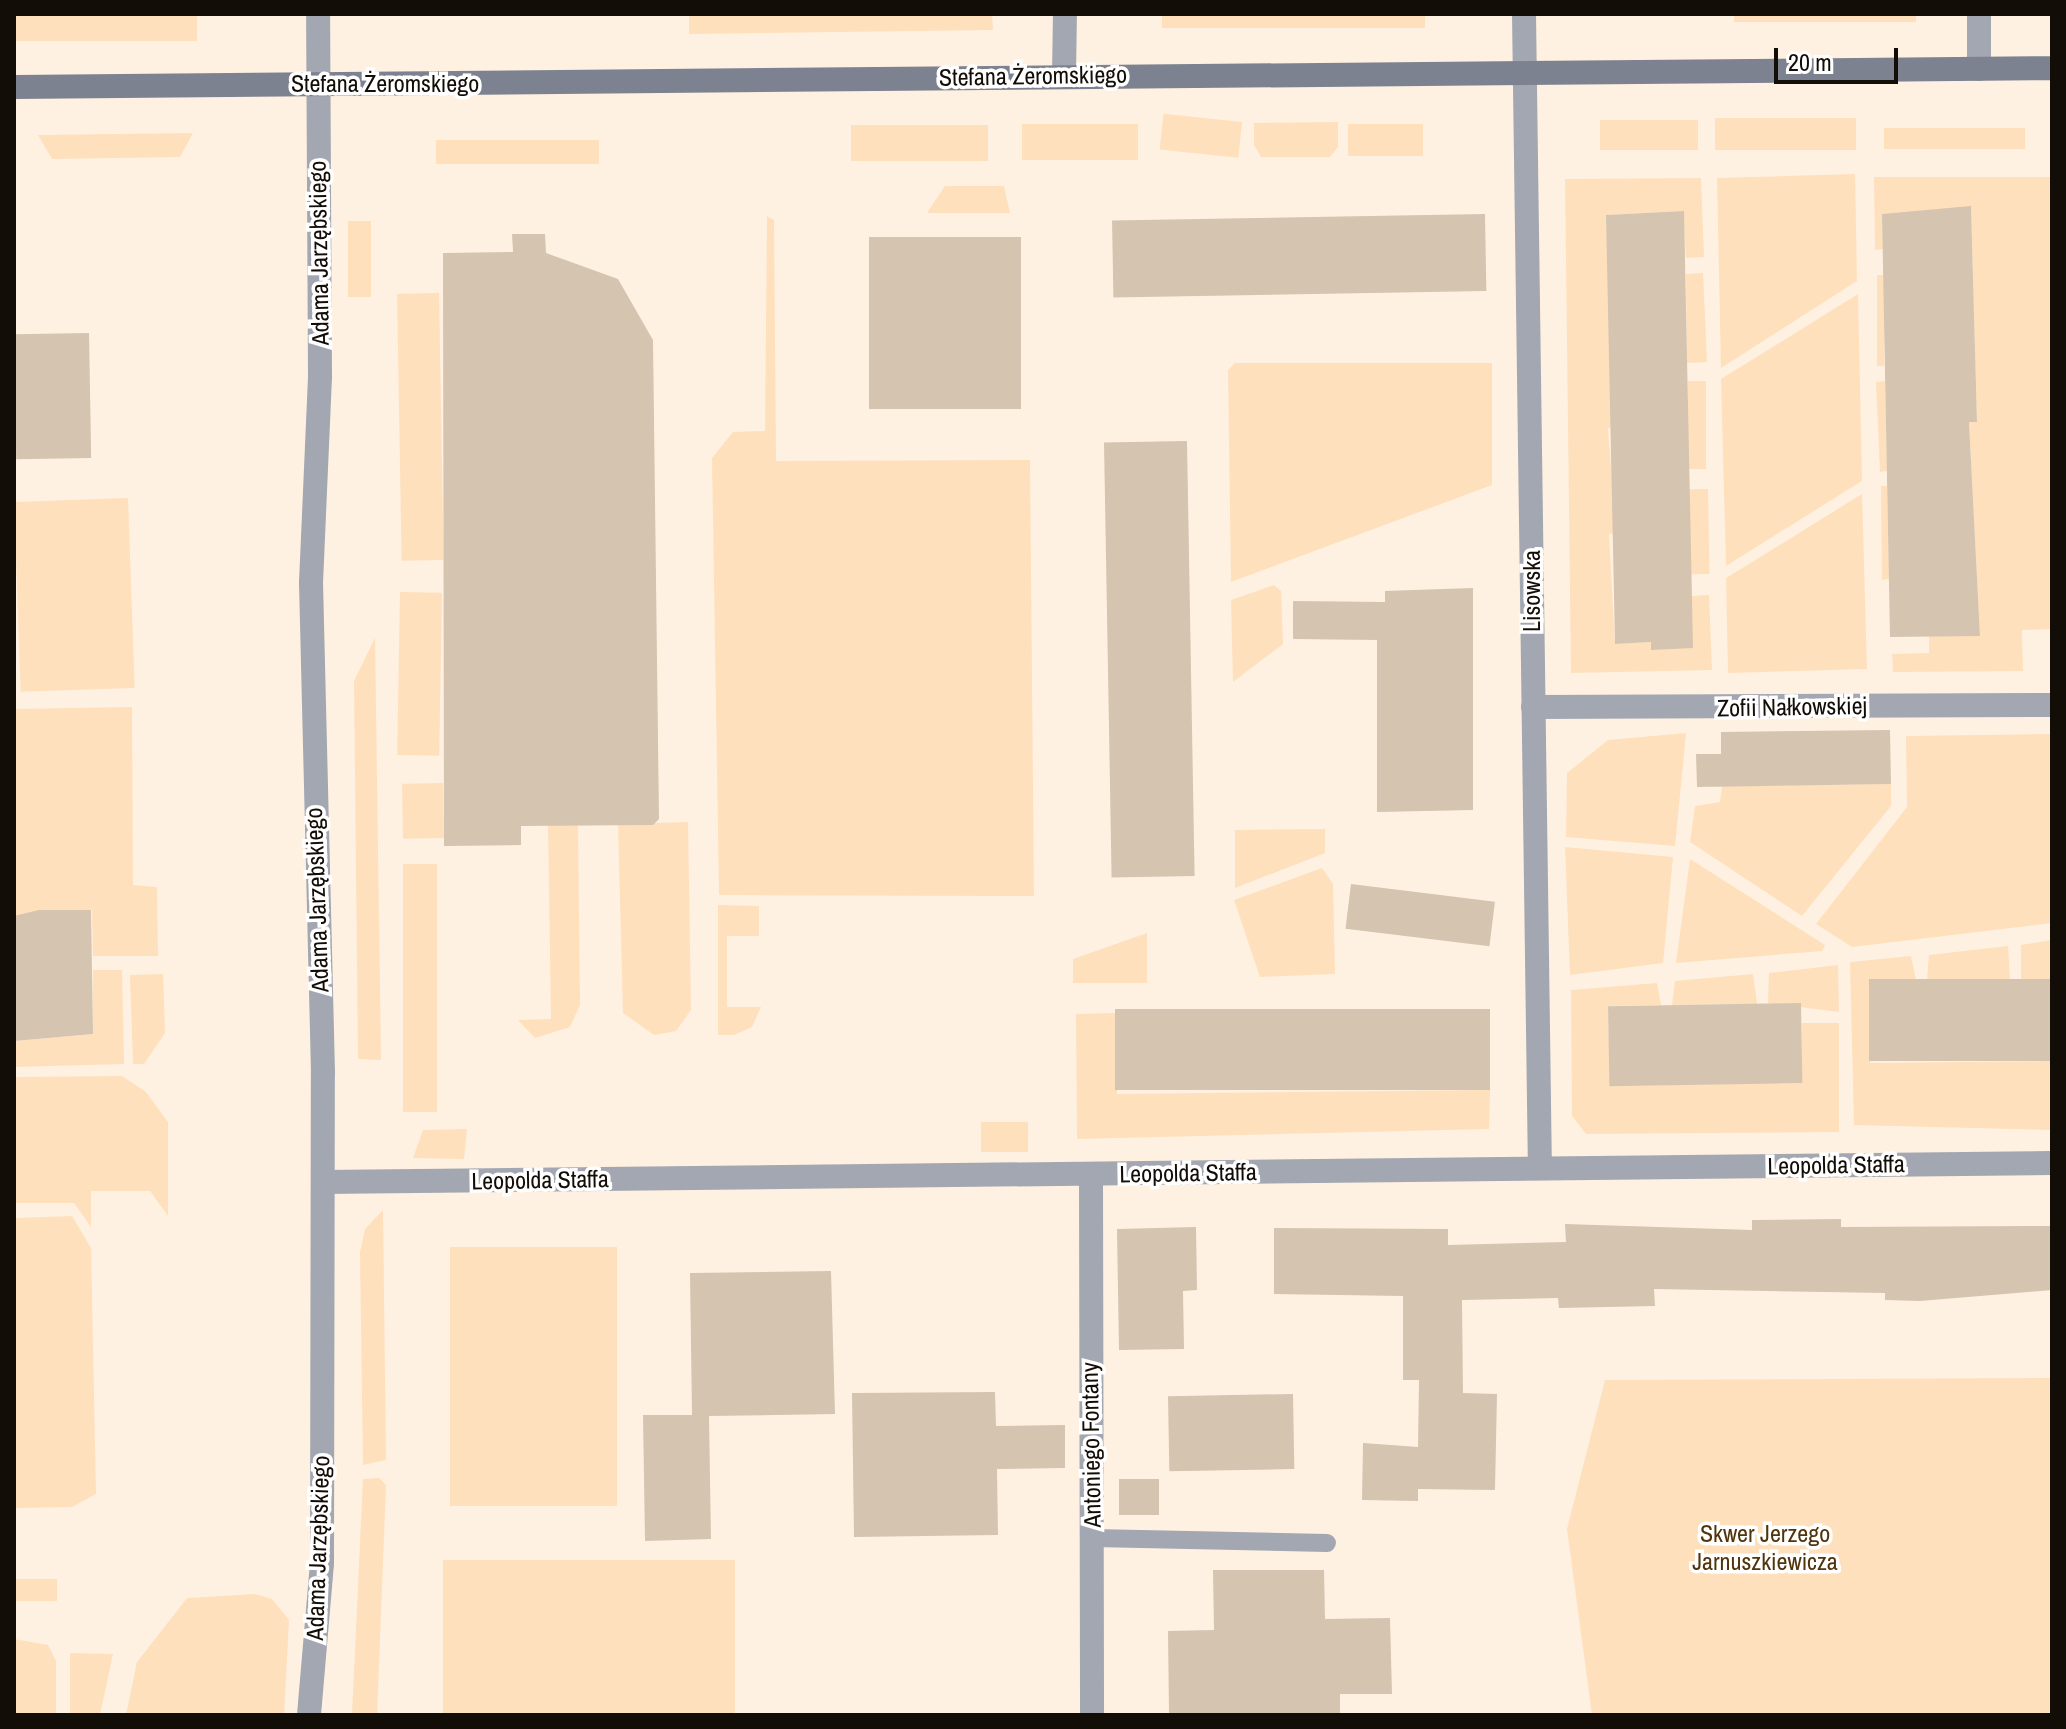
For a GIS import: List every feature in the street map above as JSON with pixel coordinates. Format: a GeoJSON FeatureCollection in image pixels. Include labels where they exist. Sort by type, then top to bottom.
{"type":"FeatureCollection","features":[{"type":"Feature","properties":{"kind":"main road","name":"Stefana Żeromskiego"},"geometry":{"type":"LineString","coordinates":[[14,87],[2052,68]]}},
{"type":"Feature","properties":{"kind":"street","name":"Adama Jarzębskiego"},"geometry":{"type":"LineString","coordinates":[[309,1715],[322,1563],[323,1182],[311,583],[320,377],[318,14]]}},
{"type":"Feature","properties":{"kind":"street"},"geometry":{"type":"LineString","coordinates":[[1064,75],[1065,14]]}},
{"type":"Feature","properties":{"kind":"street","name":"Lisowska"},"geometry":{"type":"LineString","coordinates":[[1524,14],[1540,1168]]}},
{"type":"Feature","properties":{"kind":"street"},"geometry":{"type":"LineString","coordinates":[[1979,14],[1979,69]]}},
{"type":"Feature","properties":{"kind":"street","name":"Zofii Nałkowskiej"},"geometry":{"type":"LineString","coordinates":[[1533,707],[2052,705]]}},
{"type":"Feature","properties":{"kind":"street","name":"Leopolda Staffa"},"geometry":{"type":"LineString","coordinates":[[323,1182],[2052,1163]]}},
{"type":"Feature","properties":{"kind":"street","name":"Antoniego Fontany"},"geometry":{"type":"LineString","coordinates":[[1091,1174],[1092,1715]]}},
{"type":"Feature","properties":{"kind":"lane"},"geometry":{"type":"LineString","coordinates":[[1093,1538],[1327,1543]]}},
{"type":"Feature","properties":{"kind":"green space"},"geometry":{"type":"Polygon","coordinates":[[[14,14],[197,14],[197,41],[14,41],[14,14]]]}},
{"type":"Feature","properties":{"kind":"green space"},"geometry":{"type":"Polygon","coordinates":[[[689,14],[992,14],[993,30],[689,34],[689,14]]]}},
{"type":"Feature","properties":{"kind":"green space"},"geometry":{"type":"Polygon","coordinates":[[[1162,14],[1425,14],[1425,28],[1162,28],[1162,14]]]}},
{"type":"Feature","properties":{"kind":"green space"},"geometry":{"type":"Polygon","coordinates":[[[1734,14],[1916,14],[1916,22],[1734,22],[1734,14]]]}},
{"type":"Feature","properties":{"kind":"green space"},"geometry":{"type":"Polygon","coordinates":[[[1163,114],[1242,122],[1238,158],[1160,150],[1163,114]]]}},
{"type":"Feature","properties":{"kind":"green space"},"geometry":{"type":"Polygon","coordinates":[[[1715,118],[1856,118],[1856,150],[1715,150],[1715,118]]]}},
{"type":"Feature","properties":{"kind":"green space"},"geometry":{"type":"Polygon","coordinates":[[[1600,120],[1698,120],[1698,150],[1600,150],[1600,120]]]}},
{"type":"Feature","properties":{"kind":"green space"},"geometry":{"type":"Polygon","coordinates":[[[1338,122],[1338,147],[1330,157],[1261,157],[1254,145],[1254,123],[1338,122]]]}},
{"type":"Feature","properties":{"kind":"green space"},"geometry":{"type":"Polygon","coordinates":[[[1022,124],[1138,124],[1138,160],[1022,160],[1022,124]]]}},
{"type":"Feature","properties":{"kind":"green space"},"geometry":{"type":"Polygon","coordinates":[[[1348,124],[1423,124],[1423,156],[1348,156],[1348,124]]]}},
{"type":"Feature","properties":{"kind":"green space"},"geometry":{"type":"Polygon","coordinates":[[[851,125],[988,125],[988,161],[851,161],[851,125]]]}},
{"type":"Feature","properties":{"kind":"green space"},"geometry":{"type":"Polygon","coordinates":[[[1884,128],[2025,128],[2025,149],[1884,149],[1884,128]]]}},
{"type":"Feature","properties":{"kind":"green space"},"geometry":{"type":"Polygon","coordinates":[[[193,133],[180,157],[52,159],[38,135],[193,133]]]}},
{"type":"Feature","properties":{"kind":"green space"},"geometry":{"type":"Polygon","coordinates":[[[436,140],[599,140],[599,164],[436,164],[436,140]]]}},
{"type":"Feature","properties":{"kind":"green space"},"geometry":{"type":"Polygon","coordinates":[[[1855,174],[1857,281],[1721,368],[1717,178],[1855,174]]]}},
{"type":"Feature","properties":{"kind":"green space"},"geometry":{"type":"Polygon","coordinates":[[[1874,177],[2052,177],[2052,629],[2022,630],[2023,671],[1893,672],[1892,654],[1929,653],[1929,636],[1980,636],[1969,422],[1977,422],[1971,207],[1882,214],[1883,249],[1875,250],[1874,177]]]}},
{"type":"Feature","properties":{"kind":"green space"},"geometry":{"type":"Polygon","coordinates":[[[1701,178],[1704,257],[1686,258],[1683,211],[1606,215],[1615,427],[1608,428],[1616,533],[1609,534],[1615,644],[1651,642],[1690,596],[1709,595],[1712,670],[1571,673],[1565,179],[1701,178]]]}},
{"type":"Feature","properties":{"kind":"green space"},"geometry":{"type":"Polygon","coordinates":[[[945,186],[1004,186],[1010,213],[927,213],[945,186]]]}},
{"type":"Feature","properties":{"kind":"green space"},"geometry":{"type":"Polygon","coordinates":[[[767,216],[774,220],[776,461],[1030,460],[1034,896],[719,895],[712,458],[733,432],[765,431],[767,216]]]}},
{"type":"Feature","properties":{"kind":"green space"},"geometry":{"type":"Polygon","coordinates":[[[348,221],[371,221],[371,297],[348,297],[348,221]]]}},
{"type":"Feature","properties":{"kind":"green space"},"geometry":{"type":"Polygon","coordinates":[[[1703,273],[1707,362],[1687,363],[1686,274],[1703,273]]]}},
{"type":"Feature","properties":{"kind":"green space"},"geometry":{"type":"Polygon","coordinates":[[[1877,275],[1884,275],[1884,366],[1877,366],[1877,275]]]}},
{"type":"Feature","properties":{"kind":"green space"},"geometry":{"type":"Polygon","coordinates":[[[439,293],[444,560],[402,561],[397,294],[439,293]]]}},
{"type":"Feature","properties":{"kind":"green space"},"geometry":{"type":"Polygon","coordinates":[[[1858,294],[1862,481],[1726,566],[1721,379],[1858,294]]]}},
{"type":"Feature","properties":{"kind":"green space"},"geometry":{"type":"Polygon","coordinates":[[[1235,363],[1492,363],[1492,485],[1231,582],[1228,370],[1235,363]]]}},
{"type":"Feature","properties":{"kind":"green space"},"geometry":{"type":"Polygon","coordinates":[[[1688,381],[1706,381],[1706,469],[1688,469],[1688,381]]]}},
{"type":"Feature","properties":{"kind":"green space"},"geometry":{"type":"Polygon","coordinates":[[[1885,381],[1887,471],[1880,472],[1876,382],[1885,381]]]}},
{"type":"Feature","properties":{"kind":"green space"},"geometry":{"type":"Polygon","coordinates":[[[1881,486],[1887,486],[1889,579],[1882,580],[1881,486]]]}},
{"type":"Feature","properties":{"kind":"green space"},"geometry":{"type":"Polygon","coordinates":[[[1688,489],[1708,489],[1709,574],[1689,574],[1688,489]]]}},
{"type":"Feature","properties":{"kind":"green space"},"geometry":{"type":"Polygon","coordinates":[[[1862,494],[1867,669],[1728,673],[1726,578],[1862,494]]]}},
{"type":"Feature","properties":{"kind":"green space"},"geometry":{"type":"Polygon","coordinates":[[[128,498],[135,688],[21,692],[14,502],[128,498]]]}},
{"type":"Feature","properties":{"kind":"green space"},"geometry":{"type":"Polygon","coordinates":[[[1274,585],[1281,591],[1283,644],[1233,682],[1231,600],[1274,585]]]}},
{"type":"Feature","properties":{"kind":"green space"},"geometry":{"type":"Polygon","coordinates":[[[400,592],[442,593],[439,756],[397,755],[400,592]]]}},
{"type":"Feature","properties":{"kind":"green space"},"geometry":{"type":"Polygon","coordinates":[[[375,638],[381,1060],[358,1059],[354,681],[375,638]]]}},
{"type":"Feature","properties":{"kind":"green space"},"geometry":{"type":"Polygon","coordinates":[[[132,707],[133,885],[157,887],[158,956],[93,956],[92,910],[14,917],[14,709],[132,707]]]}},
{"type":"Feature","properties":{"kind":"green space"},"geometry":{"type":"Polygon","coordinates":[[[1686,733],[1675,846],[1566,837],[1567,773],[1608,740],[1686,733]]]}},
{"type":"Feature","properties":{"kind":"green space"},"geometry":{"type":"Polygon","coordinates":[[[2052,734],[2052,923],[1852,947],[1816,924],[1907,807],[1906,736],[2052,734]]]}},
{"type":"Feature","properties":{"kind":"green space"},"geometry":{"type":"Polygon","coordinates":[[[443,783],[444,838],[403,839],[402,784],[443,783]]]}},
{"type":"Feature","properties":{"kind":"green space"},"geometry":{"type":"Polygon","coordinates":[[[1891,784],[1891,806],[1802,916],[1690,842],[1695,806],[1720,802],[1722,786],[1891,784]]]}},
{"type":"Feature","properties":{"kind":"green space"},"geometry":{"type":"Polygon","coordinates":[[[688,822],[691,1010],[676,1031],[654,1035],[623,1013],[618,824],[688,822]]]}},
{"type":"Feature","properties":{"kind":"green space"},"geometry":{"type":"Polygon","coordinates":[[[548,825],[578,825],[580,1005],[570,1027],[535,1038],[518,1020],[551,1019],[548,825]]]}},
{"type":"Feature","properties":{"kind":"green space"},"geometry":{"type":"Polygon","coordinates":[[[1325,829],[1325,853],[1235,888],[1235,830],[1325,829]]]}},
{"type":"Feature","properties":{"kind":"green space"},"geometry":{"type":"Polygon","coordinates":[[[1565,847],[1673,857],[1663,963],[1570,975],[1565,847]]]}},
{"type":"Feature","properties":{"kind":"green space"},"geometry":{"type":"Polygon","coordinates":[[[1690,859],[1825,945],[1822,951],[1676,963],[1690,859]]]}},
{"type":"Feature","properties":{"kind":"green space"},"geometry":{"type":"Polygon","coordinates":[[[403,864],[437,864],[437,1112],[403,1112],[403,864]]]}},
{"type":"Feature","properties":{"kind":"green space"},"geometry":{"type":"Polygon","coordinates":[[[1322,868],[1333,884],[1335,974],[1260,977],[1234,900],[1322,868]]]}},
{"type":"Feature","properties":{"kind":"green space"},"geometry":{"type":"Polygon","coordinates":[[[718,905],[759,906],[759,936],[727,936],[727,1007],[761,1007],[752,1027],[734,1035],[718,1035],[718,905]]]}},
{"type":"Feature","properties":{"kind":"green space"},"geometry":{"type":"Polygon","coordinates":[[[1147,933],[1147,983],[1073,983],[1073,959],[1147,933]]]}},
{"type":"Feature","properties":{"kind":"green space"},"geometry":{"type":"Polygon","coordinates":[[[2052,940],[2052,979],[2021,980],[2021,945],[2052,940]]]}},
{"type":"Feature","properties":{"kind":"green space"},"geometry":{"type":"Polygon","coordinates":[[[2008,946],[2010,980],[1927,980],[1929,955],[2008,946]]]}},
{"type":"Feature","properties":{"kind":"green space"},"geometry":{"type":"Polygon","coordinates":[[[1911,956],[1916,980],[1870,1063],[2052,1061],[2052,1130],[1854,1125],[1850,962],[1911,956]]]}},
{"type":"Feature","properties":{"kind":"green space"},"geometry":{"type":"Polygon","coordinates":[[[1838,965],[1839,1012],[1768,1003],[1769,973],[1838,965]]]}},
{"type":"Feature","properties":{"kind":"green space"},"geometry":{"type":"Polygon","coordinates":[[[93,970],[122,970],[124,1064],[14,1067],[14,1041],[93,1034],[93,970]]]}},
{"type":"Feature","properties":{"kind":"green space"},"geometry":{"type":"Polygon","coordinates":[[[163,974],[165,1033],[144,1064],[133,1064],[130,975],[163,974]]]}},
{"type":"Feature","properties":{"kind":"green space"},"geometry":{"type":"Polygon","coordinates":[[[1753,974],[1757,1004],[1672,1005],[1675,981],[1753,974]]]}},
{"type":"Feature","properties":{"kind":"green space"},"geometry":{"type":"Polygon","coordinates":[[[1657,983],[1661,1005],[1608,1006],[1610,1086],[1802,1083],[1802,1023],[1839,1023],[1839,1132],[1586,1134],[1572,1116],[1571,990],[1657,983]]]}},
{"type":"Feature","properties":{"kind":"green space"},"geometry":{"type":"Polygon","coordinates":[[[1115,1013],[1117,1094],[1490,1090],[1489,1129],[1077,1139],[1076,1014],[1115,1013]]]}},
{"type":"Feature","properties":{"kind":"green space"},"geometry":{"type":"Polygon","coordinates":[[[122,1076],[146,1092],[168,1122],[168,1216],[150,1191],[91,1191],[91,1227],[74,1203],[14,1203],[14,1077],[122,1076]]]}},
{"type":"Feature","properties":{"kind":"green space"},"geometry":{"type":"Polygon","coordinates":[[[981,1122],[1028,1122],[1028,1152],[981,1152],[981,1122]]]}},
{"type":"Feature","properties":{"kind":"green space"},"geometry":{"type":"Polygon","coordinates":[[[467,1129],[464,1159],[413,1158],[423,1130],[467,1129]]]}},
{"type":"Feature","properties":{"kind":"green space"},"geometry":{"type":"Polygon","coordinates":[[[383,1210],[386,1460],[363,1465],[360,1252],[365,1229],[383,1210]]]}},
{"type":"Feature","properties":{"kind":"green space"},"geometry":{"type":"Polygon","coordinates":[[[72,1216],[91,1248],[96,1494],[72,1507],[14,1508],[14,1218],[72,1216]]]}},
{"type":"Feature","properties":{"kind":"green space"},"geometry":{"type":"Polygon","coordinates":[[[450,1247],[617,1247],[617,1506],[450,1506],[450,1247]]]}},
{"type":"Feature","properties":{"kind":"green space","name":"Skwer Jerzego Jarnuszkiewicza"},"geometry":{"type":"Polygon","coordinates":[[[2052,1378],[2052,1715],[1592,1715],[1567,1529],[1605,1380],[2052,1378]]]}},
{"type":"Feature","properties":{"kind":"green space"},"geometry":{"type":"Polygon","coordinates":[[[379,1478],[386,1485],[377,1715],[352,1715],[363,1479],[379,1478]]]}},
{"type":"Feature","properties":{"kind":"green space"},"geometry":{"type":"Polygon","coordinates":[[[443,1560],[735,1560],[735,1715],[443,1715],[443,1560]]]}},
{"type":"Feature","properties":{"kind":"green space"},"geometry":{"type":"Polygon","coordinates":[[[14,1579],[57,1579],[57,1601],[14,1601],[14,1579]]]}},
{"type":"Feature","properties":{"kind":"green space"},"geometry":{"type":"Polygon","coordinates":[[[255,1594],[272,1599],[289,1620],[284,1715],[126,1715],[137,1662],[187,1598],[255,1594]]]}},
{"type":"Feature","properties":{"kind":"green space"},"geometry":{"type":"Polygon","coordinates":[[[14,1639],[48,1645],[56,1661],[56,1715],[14,1715],[14,1639]]]}},
{"type":"Feature","properties":{"kind":"green space"},"geometry":{"type":"Polygon","coordinates":[[[70,1653],[113,1654],[100,1715],[70,1715],[70,1653]]]}},
{"type":"Feature","properties":{"kind":"building"},"geometry":{"type":"Polygon","coordinates":[[[1971,206],[1977,422],[1969,422],[1980,636],[1890,637],[1882,214],[1971,206]]]}},
{"type":"Feature","properties":{"kind":"building"},"geometry":{"type":"Polygon","coordinates":[[[1684,211],[1693,648],[1651,650],[1651,642],[1615,644],[1606,215],[1684,211]]]}},
{"type":"Feature","properties":{"kind":"building"},"geometry":{"type":"Polygon","coordinates":[[[1485,214],[1486,291],[1113,297],[1112,221],[1485,214]]]}},
{"type":"Feature","properties":{"kind":"building"},"geometry":{"type":"Polygon","coordinates":[[[512,234],[545,234],[546,253],[618,279],[653,340],[659,819],[653,825],[521,826],[521,845],[444,846],[443,253],[513,252],[512,234]]]}},
{"type":"Feature","properties":{"kind":"building"},"geometry":{"type":"Polygon","coordinates":[[[869,237],[1021,237],[1021,409],[869,409],[869,237]]]}},
{"type":"Feature","properties":{"kind":"building"},"geometry":{"type":"Polygon","coordinates":[[[89,333],[91,458],[16,459],[14,334],[89,333]]]}},
{"type":"Feature","properties":{"kind":"building"},"geometry":{"type":"Polygon","coordinates":[[[1187,441],[1195,876],[1112,877],[1104,442],[1187,441]]]}},
{"type":"Feature","properties":{"kind":"building"},"geometry":{"type":"Polygon","coordinates":[[[1473,588],[1473,810],[1377,812],[1377,640],[1293,639],[1293,601],[1385,602],[1385,591],[1473,588]]]}},
{"type":"Feature","properties":{"kind":"building"},"geometry":{"type":"Polygon","coordinates":[[[1890,730],[1891,784],[1697,787],[1696,754],[1721,754],[1721,732],[1890,730]]]}},
{"type":"Feature","properties":{"kind":"building"},"geometry":{"type":"Polygon","coordinates":[[[1351,884],[1495,902],[1489,946],[1346,929],[1351,884]]]}},
{"type":"Feature","properties":{"kind":"building"},"geometry":{"type":"Polygon","coordinates":[[[39,910],[91,910],[93,1034],[14,1041],[14,916],[39,910]]]}},
{"type":"Feature","properties":{"kind":"building"},"geometry":{"type":"Polygon","coordinates":[[[1869,979],[2052,979],[2052,1061],[1869,1061],[1869,979]]]}},
{"type":"Feature","properties":{"kind":"building"},"geometry":{"type":"Polygon","coordinates":[[[1801,1003],[1802,1083],[1609,1086],[1608,1006],[1801,1003]]]}},
{"type":"Feature","properties":{"kind":"building"},"geometry":{"type":"Polygon","coordinates":[[[1115,1009],[1490,1009],[1490,1090],[1115,1090],[1115,1009]]]}},
{"type":"Feature","properties":{"kind":"building"},"geometry":{"type":"Polygon","coordinates":[[[1841,1219],[1841,1227],[2052,1226],[2052,1290],[1920,1301],[1885,1300],[1885,1293],[1654,1289],[1655,1306],[1559,1308],[1558,1298],[1462,1300],[1463,1393],[1497,1394],[1495,1490],[1418,1489],[1418,1501],[1362,1500],[1363,1443],[1418,1447],[1419,1380],[1403,1380],[1403,1296],[1274,1294],[1274,1228],[1448,1229],[1448,1245],[1566,1242],[1565,1224],[1752,1230],[1752,1220],[1841,1219]]]}},
{"type":"Feature","properties":{"kind":"building"},"geometry":{"type":"Polygon","coordinates":[[[1196,1227],[1197,1290],[1183,1291],[1184,1349],[1119,1350],[1117,1229],[1196,1227]]]}},
{"type":"Feature","properties":{"kind":"building"},"geometry":{"type":"Polygon","coordinates":[[[831,1271],[835,1414],[709,1416],[711,1539],[645,1541],[643,1415],[692,1415],[690,1273],[831,1271]]]}},
{"type":"Feature","properties":{"kind":"building"},"geometry":{"type":"Polygon","coordinates":[[[995,1392],[996,1426],[1065,1425],[1065,1468],[997,1469],[998,1535],[854,1537],[852,1393],[995,1392]]]}},
{"type":"Feature","properties":{"kind":"building"},"geometry":{"type":"Polygon","coordinates":[[[1293,1394],[1294,1469],[1169,1471],[1168,1396],[1293,1394]]]}},
{"type":"Feature","properties":{"kind":"building"},"geometry":{"type":"Polygon","coordinates":[[[1119,1479],[1159,1479],[1159,1515],[1119,1515],[1119,1479]]]}},
{"type":"Feature","properties":{"kind":"building"},"geometry":{"type":"Polygon","coordinates":[[[1213,1570],[1324,1570],[1325,1619],[1390,1618],[1392,1694],[1340,1694],[1340,1715],[1169,1715],[1168,1631],[1214,1630],[1213,1570]]]}}]}
